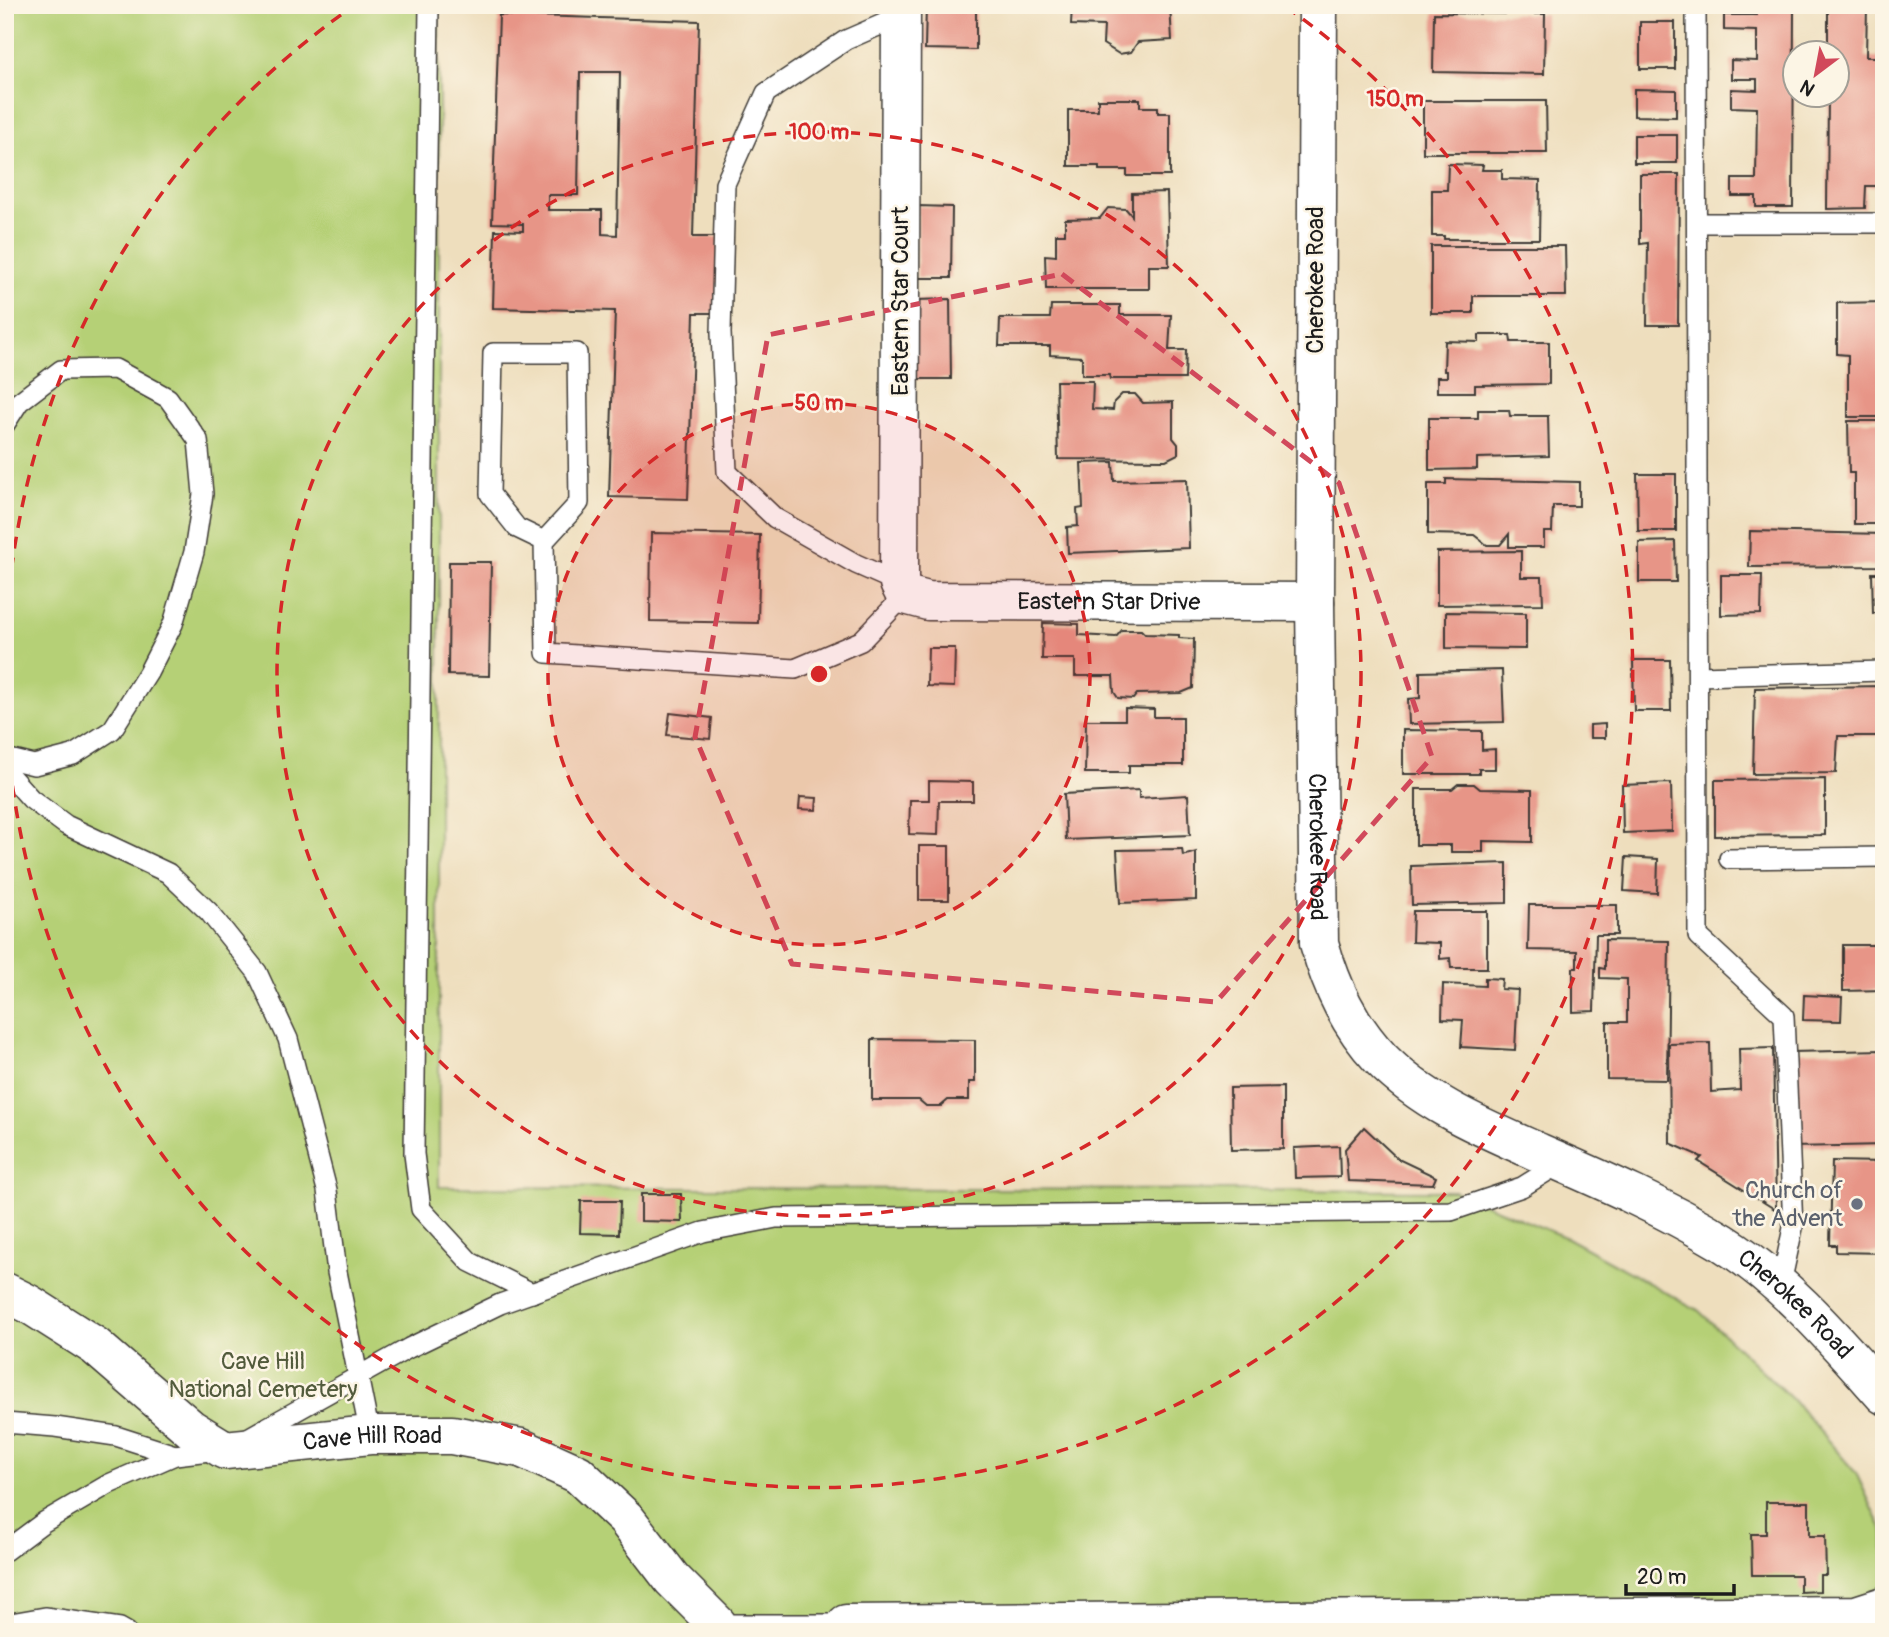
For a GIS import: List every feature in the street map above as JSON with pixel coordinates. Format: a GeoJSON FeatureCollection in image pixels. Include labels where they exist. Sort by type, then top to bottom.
{"type":"FeatureCollection","features":[{"type":"Feature","properties":{"kind":"street","name":"Cherokee Road"},"geometry":{"type":"LineString","coordinates":[[1318,5],[1315,602],[1319,943],[1331,982],[1346,1013],[1379,1057],[1420,1091],[1463,1118],[1650,1202],[1713,1237],[1780,1288],[1820,1324],[1884,1395]]}},
{"type":"Feature","properties":{"kind":"street","name":"Eastern Star Court"},"geometry":{"type":"LineString","coordinates":[[901,11],[902,589]]}},
{"type":"Feature","properties":{"kind":"street","name":"Eastern Star Drive"},"geometry":{"type":"LineString","coordinates":[[902,589],[928,601],[1315,602]]}},
{"type":"Feature","properties":{"kind":"street"},"geometry":{"type":"LineString","coordinates":[[5,1292],[95,1346],[191,1429],[225,1450]]}},
{"type":"Feature","properties":{"kind":"street","name":"Cave Hill Road"},"geometry":{"type":"LineString","coordinates":[[225,1450],[370,1435],[452,1435],[522,1448],[578,1474],[626,1519],[672,1579],[715,1628]]}},
{"type":"Feature","properties":{"kind":"street"},"geometry":{"type":"LineString","coordinates":[[846,1624],[1856,1615],[1884,1606]]}},
{"type":"Feature","properties":{"kind":"lane"},"geometry":{"type":"LineString","coordinates":[[429,5],[414,1154],[421,1209],[470,1262],[532,1293]]}},
{"type":"Feature","properties":{"kind":"lane"},"geometry":{"type":"LineString","coordinates":[[1696,5],[1698,936],[1784,1016],[1793,1228],[1780,1288]]}},
{"type":"Feature","properties":{"kind":"lane"},"geometry":{"type":"LineString","coordinates":[[544,541],[517,528],[490,494],[493,353],[577,353],[579,503],[544,541],[546,653],[795,669],[861,642],[902,589],[775,518],[727,472],[721,333],[725,184],[766,93],[846,40],[901,11]]}},
{"type":"Feature","properties":{"kind":"lane"},"geometry":{"type":"LineString","coordinates":[[1697,223],[1884,223]]}},
{"type":"Feature","properties":{"kind":"lane"},"geometry":{"type":"LineString","coordinates":[[5,425],[19,402],[61,370],[115,369],[168,398],[198,440],[203,494],[194,552],[173,624],[148,673],[112,730],[73,755],[34,765],[5,758]]}},
{"type":"Feature","properties":{"kind":"lane"},"geometry":{"type":"LineString","coordinates":[[1698,676],[1884,671]]}},
{"type":"Feature","properties":{"kind":"lane"},"geometry":{"type":"LineString","coordinates":[[5,769],[31,799],[66,825],[168,873],[209,912],[257,972],[288,1039],[327,1190],[337,1272],[370,1435]]}},
{"type":"Feature","properties":{"kind":"lane"},"geometry":{"type":"LineString","coordinates":[[1729,859],[1884,857]]}},
{"type":"Feature","properties":{"kind":"lane"},"geometry":{"type":"LineString","coordinates":[[5,1551],[44,1522],[109,1484],[175,1455],[225,1450],[409,1348],[500,1304],[703,1232],[776,1218],[1451,1211],[1522,1187],[1562,1162]]}},
{"type":"Feature","properties":{"kind":"lane"},"geometry":{"type":"LineString","coordinates":[[5,1423],[116,1436],[175,1455]]}},
{"type":"Feature","properties":{"kind":"lane"},"geometry":{"type":"LineString","coordinates":[[5,1624],[45,1618],[120,1628],[127,1632]]}},
{"type":"Feature","properties":{"kind":"lane"},"geometry":{"type":"LineString","coordinates":[[715,1628],[846,1624]]}},
{"type":"Feature","properties":{"kind":"highlighted area"},"geometry":{"type":"Polygon","coordinates":[[[1062,274],[1339,483],[1432,757],[1216,1002],[792,964],[695,737],[768,335],[1062,274]]]}},
{"type":"Feature","properties":{"kind":"green space","name":"Cave Hill National Cemetery"},"geometry":{"type":"Polygon","coordinates":[[[5,5],[439,5],[439,1187],[1454,1191],[1567,1238],[1698,1310],[1792,1399],[1856,1473],[1884,1533],[1884,1632],[5,1632],[5,5]]]}},
{"type":"Feature","properties":{"kind":"building"},"geometry":{"type":"Polygon","coordinates":[[[926,5],[976,5],[976,50],[925,49],[926,5]]]}},
{"type":"Feature","properties":{"kind":"building"},"geometry":{"type":"Polygon","coordinates":[[[1072,5],[1170,5],[1172,40],[1138,42],[1131,52],[1119,54],[1103,44],[1104,26],[1071,25],[1072,5]]]}},
{"type":"Feature","properties":{"kind":"building"},"geometry":{"type":"Polygon","coordinates":[[[1757,5],[1794,5],[1794,38],[1780,38],[1780,108],[1793,108],[1793,207],[1756,207],[1756,196],[1732,196],[1732,179],[1756,179],[1757,108],[1731,107],[1731,89],[1757,90],[1757,79],[1731,79],[1731,60],[1757,61],[1757,31],[1724,30],[1724,15],[1757,15],[1757,5]]]}},
{"type":"Feature","properties":{"kind":"building"},"geometry":{"type":"Polygon","coordinates":[[[1828,5],[1867,5],[1866,57],[1884,57],[1884,186],[1866,186],[1865,208],[1827,209],[1828,108],[1850,108],[1850,38],[1828,38],[1828,5]]]}},
{"type":"Feature","properties":{"kind":"building"},"geometry":{"type":"Polygon","coordinates":[[[1434,13],[1545,14],[1544,74],[1433,72],[1434,13]]]}},
{"type":"Feature","properties":{"kind":"building"},"geometry":{"type":"Polygon","coordinates":[[[499,15],[699,21],[693,237],[721,237],[718,313],[694,313],[688,499],[609,497],[615,311],[493,308],[495,230],[523,231],[523,224],[492,223],[499,15]],[[580,72],[578,195],[548,195],[548,210],[602,210],[602,234],[617,235],[620,72],[580,72]]]}},
{"type":"Feature","properties":{"kind":"building"},"geometry":{"type":"Polygon","coordinates":[[[1640,22],[1675,22],[1675,69],[1640,69],[1640,22]]]}},
{"type":"Feature","properties":{"kind":"building"},"geometry":{"type":"Polygon","coordinates":[[[1634,89],[1676,90],[1676,117],[1634,116],[1634,89]]]}},
{"type":"Feature","properties":{"kind":"building"},"geometry":{"type":"Polygon","coordinates":[[[1098,99],[1140,99],[1140,107],[1158,107],[1158,113],[1170,113],[1170,176],[1127,176],[1127,170],[1068,166],[1068,110],[1098,110],[1098,99]]]}},
{"type":"Feature","properties":{"kind":"building"},"geometry":{"type":"Polygon","coordinates":[[[1423,101],[1546,101],[1547,153],[1423,153],[1423,101]]]}},
{"type":"Feature","properties":{"kind":"building"},"geometry":{"type":"Polygon","coordinates":[[[1634,135],[1677,135],[1677,163],[1634,163],[1634,135]]]}},
{"type":"Feature","properties":{"kind":"building"},"geometry":{"type":"Polygon","coordinates":[[[1448,164],[1483,165],[1482,170],[1502,170],[1502,179],[1540,180],[1539,239],[1444,239],[1444,236],[1432,236],[1432,190],[1447,190],[1448,164]]]}},
{"type":"Feature","properties":{"kind":"building"},"geometry":{"type":"Polygon","coordinates":[[[1640,174],[1679,174],[1678,325],[1647,325],[1648,243],[1640,244],[1640,174]]]}},
{"type":"Feature","properties":{"kind":"building"},"geometry":{"type":"Polygon","coordinates":[[[1167,192],[1169,266],[1149,266],[1149,289],[1046,289],[1045,255],[1056,256],[1056,234],[1065,234],[1065,219],[1100,218],[1108,208],[1126,209],[1132,216],[1132,193],[1167,192]]]}},
{"type":"Feature","properties":{"kind":"building"},"geometry":{"type":"Polygon","coordinates":[[[918,206],[952,207],[951,278],[917,278],[918,206]]]}},
{"type":"Feature","properties":{"kind":"building"},"geometry":{"type":"Polygon","coordinates":[[[1431,246],[1565,246],[1566,296],[1473,296],[1473,313],[1431,313],[1431,246]]]}},
{"type":"Feature","properties":{"kind":"building"},"geometry":{"type":"Polygon","coordinates":[[[950,299],[951,379],[915,379],[915,300],[950,299]]]}},
{"type":"Feature","properties":{"kind":"building"},"geometry":{"type":"Polygon","coordinates":[[[1884,302],[1884,417],[1848,417],[1848,355],[1837,354],[1837,303],[1884,302]]]}},
{"type":"Feature","properties":{"kind":"building"},"geometry":{"type":"Polygon","coordinates":[[[1051,305],[1120,305],[1120,315],[1171,315],[1169,350],[1186,350],[1185,379],[1110,379],[1109,375],[1082,375],[1082,357],[1050,355],[1050,346],[999,346],[1000,318],[1050,318],[1051,305]]]}},
{"type":"Feature","properties":{"kind":"building"},"geometry":{"type":"Polygon","coordinates":[[[1479,335],[1510,335],[1511,342],[1549,342],[1549,384],[1475,385],[1475,392],[1437,392],[1437,377],[1447,377],[1447,371],[1444,371],[1445,341],[1479,342],[1479,335]]]}},
{"type":"Feature","properties":{"kind":"building"},"geometry":{"type":"Polygon","coordinates":[[[1056,381],[1093,381],[1092,409],[1113,410],[1114,402],[1122,394],[1135,394],[1143,403],[1173,402],[1173,438],[1178,444],[1178,454],[1166,460],[1058,459],[1056,381]]]}},
{"type":"Feature","properties":{"kind":"building"},"geometry":{"type":"Polygon","coordinates":[[[1478,410],[1509,410],[1510,416],[1548,416],[1549,456],[1477,458],[1477,469],[1429,470],[1429,418],[1478,418],[1478,410]]]}},
{"type":"Feature","properties":{"kind":"building"},"geometry":{"type":"Polygon","coordinates":[[[1848,421],[1884,421],[1884,524],[1854,524],[1854,473],[1849,473],[1848,421]]]}},
{"type":"Feature","properties":{"kind":"building"},"geometry":{"type":"Polygon","coordinates":[[[1113,462],[1114,481],[1187,479],[1189,548],[1068,553],[1067,527],[1078,526],[1077,509],[1083,508],[1081,463],[1113,462]]]}},
{"type":"Feature","properties":{"kind":"building"},"geometry":{"type":"Polygon","coordinates":[[[1637,474],[1676,474],[1676,531],[1638,531],[1637,474]]]}},
{"type":"Feature","properties":{"kind":"building"},"geometry":{"type":"Polygon","coordinates":[[[1446,479],[1579,482],[1579,506],[1553,506],[1552,532],[1544,532],[1544,547],[1509,547],[1509,534],[1500,545],[1487,545],[1474,535],[1428,534],[1428,484],[1446,484],[1446,479]]]}},
{"type":"Feature","properties":{"kind":"building"},"geometry":{"type":"Polygon","coordinates":[[[1750,531],[1884,534],[1884,566],[1749,567],[1750,531]]]}},
{"type":"Feature","properties":{"kind":"building"},"geometry":{"type":"Polygon","coordinates":[[[651,533],[760,535],[758,623],[650,621],[651,533]]]}},
{"type":"Feature","properties":{"kind":"building"},"geometry":{"type":"Polygon","coordinates":[[[1675,541],[1676,582],[1639,582],[1639,542],[1675,541]]]}},
{"type":"Feature","properties":{"kind":"building"},"geometry":{"type":"Polygon","coordinates":[[[1521,551],[1521,577],[1542,577],[1543,604],[1437,605],[1437,552],[1521,551]]]}},
{"type":"Feature","properties":{"kind":"building"},"geometry":{"type":"Polygon","coordinates":[[[449,562],[491,562],[489,676],[448,675],[449,562]]]}},
{"type":"Feature","properties":{"kind":"building"},"geometry":{"type":"Polygon","coordinates":[[[1872,573],[1884,573],[1884,613],[1873,613],[1872,573]]]}},
{"type":"Feature","properties":{"kind":"building"},"geometry":{"type":"Polygon","coordinates":[[[1721,575],[1762,575],[1761,614],[1721,615],[1721,575]]]}},
{"type":"Feature","properties":{"kind":"building"},"geometry":{"type":"Polygon","coordinates":[[[1446,612],[1526,613],[1526,649],[1446,648],[1446,612]]]}},
{"type":"Feature","properties":{"kind":"building"},"geometry":{"type":"Polygon","coordinates":[[[1043,623],[1079,624],[1079,635],[1116,637],[1122,630],[1141,630],[1145,634],[1179,635],[1179,638],[1194,639],[1193,688],[1181,693],[1137,694],[1133,699],[1118,698],[1114,692],[1113,676],[1075,676],[1075,659],[1042,659],[1043,623]]]}},
{"type":"Feature","properties":{"kind":"building"},"geometry":{"type":"Polygon","coordinates":[[[928,648],[955,648],[954,687],[927,686],[928,648]]]}},
{"type":"Feature","properties":{"kind":"building"},"geometry":{"type":"Polygon","coordinates":[[[1633,660],[1670,660],[1671,711],[1634,711],[1633,660]]]}},
{"type":"Feature","properties":{"kind":"building"},"geometry":{"type":"Polygon","coordinates":[[[1502,670],[1504,722],[1409,724],[1408,699],[1420,698],[1420,672],[1502,670]]]}},
{"type":"Feature","properties":{"kind":"building"},"geometry":{"type":"Polygon","coordinates":[[[1884,686],[1884,736],[1838,736],[1836,773],[1753,774],[1755,688],[1884,686]]]}},
{"type":"Feature","properties":{"kind":"building"},"geometry":{"type":"Polygon","coordinates":[[[1125,708],[1154,709],[1154,717],[1183,717],[1183,765],[1129,765],[1129,773],[1085,773],[1086,720],[1125,720],[1125,708]]]}},
{"type":"Feature","properties":{"kind":"building"},"geometry":{"type":"Polygon","coordinates":[[[670,713],[712,718],[710,739],[667,735],[670,713]]]}},
{"type":"Feature","properties":{"kind":"building"},"geometry":{"type":"Polygon","coordinates":[[[1605,724],[1605,738],[1590,738],[1590,725],[1605,724]]]}},
{"type":"Feature","properties":{"kind":"building"},"geometry":{"type":"Polygon","coordinates":[[[1403,730],[1482,731],[1482,750],[1495,749],[1495,769],[1479,769],[1479,774],[1403,774],[1403,730]]]}},
{"type":"Feature","properties":{"kind":"building"},"geometry":{"type":"Polygon","coordinates":[[[1825,779],[1825,835],[1715,836],[1715,780],[1825,779]]]}},
{"type":"Feature","properties":{"kind":"building"},"geometry":{"type":"Polygon","coordinates":[[[929,781],[973,782],[973,801],[939,801],[938,835],[909,834],[910,800],[929,800],[929,781]]]}},
{"type":"Feature","properties":{"kind":"building"},"geometry":{"type":"Polygon","coordinates":[[[1671,783],[1672,831],[1623,833],[1622,785],[1671,783]]]}},
{"type":"Feature","properties":{"kind":"building"},"geometry":{"type":"Polygon","coordinates":[[[1458,784],[1474,784],[1480,789],[1532,790],[1532,842],[1483,841],[1483,852],[1451,852],[1451,845],[1416,845],[1416,789],[1452,789],[1458,784]]]}},
{"type":"Feature","properties":{"kind":"building"},"geometry":{"type":"Polygon","coordinates":[[[1139,790],[1139,798],[1188,795],[1190,835],[1066,840],[1064,794],[1139,790]]]}},
{"type":"Feature","properties":{"kind":"building"},"geometry":{"type":"Polygon","coordinates":[[[800,797],[817,798],[816,810],[799,809],[800,797]]]}},
{"type":"Feature","properties":{"kind":"building"},"geometry":{"type":"Polygon","coordinates":[[[919,846],[949,846],[949,900],[919,900],[919,846]]]}},
{"type":"Feature","properties":{"kind":"building"},"geometry":{"type":"Polygon","coordinates":[[[1182,849],[1183,856],[1196,852],[1196,900],[1120,903],[1117,850],[1182,849]]]}},
{"type":"Feature","properties":{"kind":"building"},"geometry":{"type":"Polygon","coordinates":[[[1626,857],[1658,859],[1657,893],[1624,891],[1626,857]]]}},
{"type":"Feature","properties":{"kind":"building"},"geometry":{"type":"Polygon","coordinates":[[[1507,863],[1507,903],[1412,905],[1411,866],[1507,863]]]}},
{"type":"Feature","properties":{"kind":"building"},"geometry":{"type":"Polygon","coordinates":[[[1529,905],[1617,905],[1617,935],[1596,935],[1594,1011],[1573,1012],[1573,968],[1577,968],[1577,951],[1528,950],[1529,905]]]}},
{"type":"Feature","properties":{"kind":"building"},"geometry":{"type":"Polygon","coordinates":[[[1413,911],[1487,911],[1487,968],[1451,968],[1450,958],[1440,959],[1440,943],[1412,942],[1413,911]]]}},
{"type":"Feature","properties":{"kind":"building"},"geometry":{"type":"Polygon","coordinates":[[[1605,940],[1669,941],[1667,1080],[1607,1079],[1607,1022],[1627,1022],[1627,979],[1600,978],[1600,968],[1605,969],[1605,940]]]}},
{"type":"Feature","properties":{"kind":"building"},"geometry":{"type":"Polygon","coordinates":[[[1843,945],[1884,945],[1884,990],[1843,991],[1843,945]]]}},
{"type":"Feature","properties":{"kind":"building"},"geometry":{"type":"Polygon","coordinates":[[[1485,978],[1502,979],[1501,989],[1518,990],[1515,1050],[1461,1047],[1463,1020],[1442,1019],[1443,984],[1485,986],[1485,978]]]}},
{"type":"Feature","properties":{"kind":"building"},"geometry":{"type":"Polygon","coordinates":[[[1804,995],[1842,997],[1841,1021],[1803,1020],[1804,995]]]}},
{"type":"Feature","properties":{"kind":"building"},"geometry":{"type":"Polygon","coordinates":[[[872,1039],[975,1040],[975,1082],[969,1082],[969,1100],[948,1100],[941,1106],[926,1106],[919,1100],[872,1100],[872,1039]]]}},
{"type":"Feature","properties":{"kind":"building"},"geometry":{"type":"Polygon","coordinates":[[[1710,1043],[1711,1092],[1740,1090],[1739,1049],[1773,1048],[1776,1210],[1698,1161],[1702,1157],[1670,1143],[1669,1044],[1710,1043]]]}},
{"type":"Feature","properties":{"kind":"building"},"geometry":{"type":"Polygon","coordinates":[[[1884,1050],[1884,1145],[1792,1147],[1791,1052],[1884,1050]]]}},
{"type":"Feature","properties":{"kind":"building"},"geometry":{"type":"Polygon","coordinates":[[[1283,1087],[1283,1149],[1231,1150],[1230,1088],[1283,1087]]]}},
{"type":"Feature","properties":{"kind":"building"},"geometry":{"type":"Polygon","coordinates":[[[1364,1127],[1398,1159],[1436,1177],[1433,1184],[1348,1181],[1345,1149],[1364,1127]]]}},
{"type":"Feature","properties":{"kind":"building"},"geometry":{"type":"Polygon","coordinates":[[[1339,1146],[1340,1177],[1295,1178],[1294,1148],[1339,1146]]]}},
{"type":"Feature","properties":{"kind":"building","name":"Church of the Advent"},"geometry":{"type":"Polygon","coordinates":[[[1832,1161],[1884,1162],[1884,1253],[1836,1252],[1836,1245],[1830,1245],[1832,1161]]]}},
{"type":"Feature","properties":{"kind":"building"},"geometry":{"type":"Polygon","coordinates":[[[641,1194],[681,1194],[682,1222],[641,1221],[641,1194]]]}},
{"type":"Feature","properties":{"kind":"building"},"geometry":{"type":"Polygon","coordinates":[[[581,1201],[620,1201],[619,1234],[580,1233],[581,1201]]]}},
{"type":"Feature","properties":{"kind":"building"},"geometry":{"type":"Polygon","coordinates":[[[1766,1502],[1809,1502],[1809,1536],[1825,1536],[1826,1575],[1820,1575],[1820,1591],[1800,1592],[1800,1575],[1752,1575],[1751,1534],[1766,1534],[1766,1502]]]}},
{"type":"Feature","properties":{"kind":"place","name":"Church of the Advent"},"geometry":{"type":"Point","coordinates":[1857,1204]}}]}
